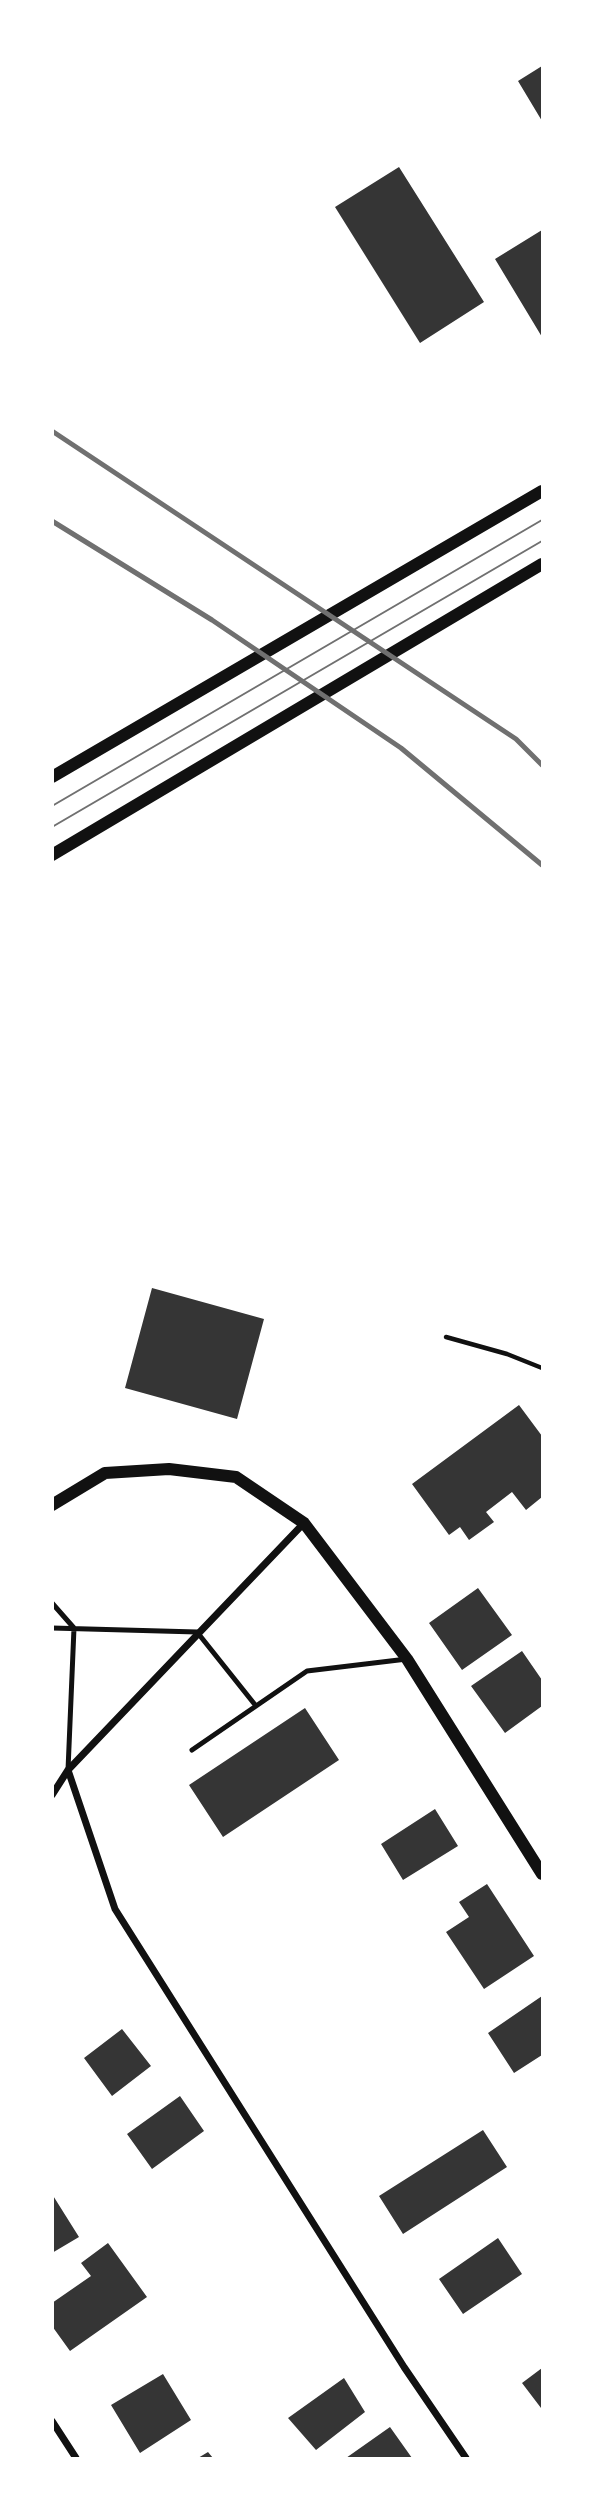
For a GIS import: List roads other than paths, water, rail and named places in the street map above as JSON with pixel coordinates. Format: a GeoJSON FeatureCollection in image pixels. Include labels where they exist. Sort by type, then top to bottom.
{"type":"FeatureCollection","features":[{"type":"Feature","properties":{"kind":"street"},"geometry":{"type":"LineString","coordinates":[[52,777],[542,491]]}},
{"type":"Feature","properties":{"kind":"street"},"geometry":{"type":"LineString","coordinates":[[52,855],[542,564]]}},
{"type":"Feature","properties":{"kind":"street"},"geometry":{"type":"LineString","coordinates":[[52,1505],[105,1473],[169,1469],[236,1478],[304,1522],[407,1659],[542,1874]]}},
{"type":"Feature","properties":{"kind":"street"},"geometry":{"type":"LineString","coordinates":[[52,1795],[68,1770],[304,1522]]}},
{"type":"Feature","properties":{"kind":"street"},"geometry":{"type":"LineString","coordinates":[[68,1770],[115,1909],[404,2367],[466,2459]]}},
{"type":"Feature","properties":{"kind":"street"},"geometry":{"type":"LineString","coordinates":[[52,2421],[76,2459]]}},
{"type":"Feature","properties":{"kind":"lane"},"geometry":{"type":"LineString","coordinates":[[52,1603],[74,1628],[68,1770]]}},
{"type":"Feature","properties":{"kind":"lane"},"geometry":{"type":"LineString","coordinates":[[52,1629],[198,1632],[256,1706]]}},
{"type":"Feature","properties":{"kind":"lane"},"geometry":{"type":"LineString","coordinates":[[192,1751],[307,1671],[407,1659]]}},
{"type":"Feature","properties":{"kind":"tram line"},"geometry":{"type":"LineString","coordinates":[[52,806],[542,520]]}},
{"type":"Feature","properties":{"kind":"tram line"},"geometry":{"type":"LineString","coordinates":[[52,827],[542,541]]}},
{"type":"Feature","properties":{"kind":"railway"},"geometry":{"type":"LineString","coordinates":[[52,431],[516,739],[542,765]]}},
{"type":"Feature","properties":{"kind":"railway"},"geometry":{"type":"LineString","coordinates":[[52,521],[212,620],[401,748],[542,865]]}}]}
